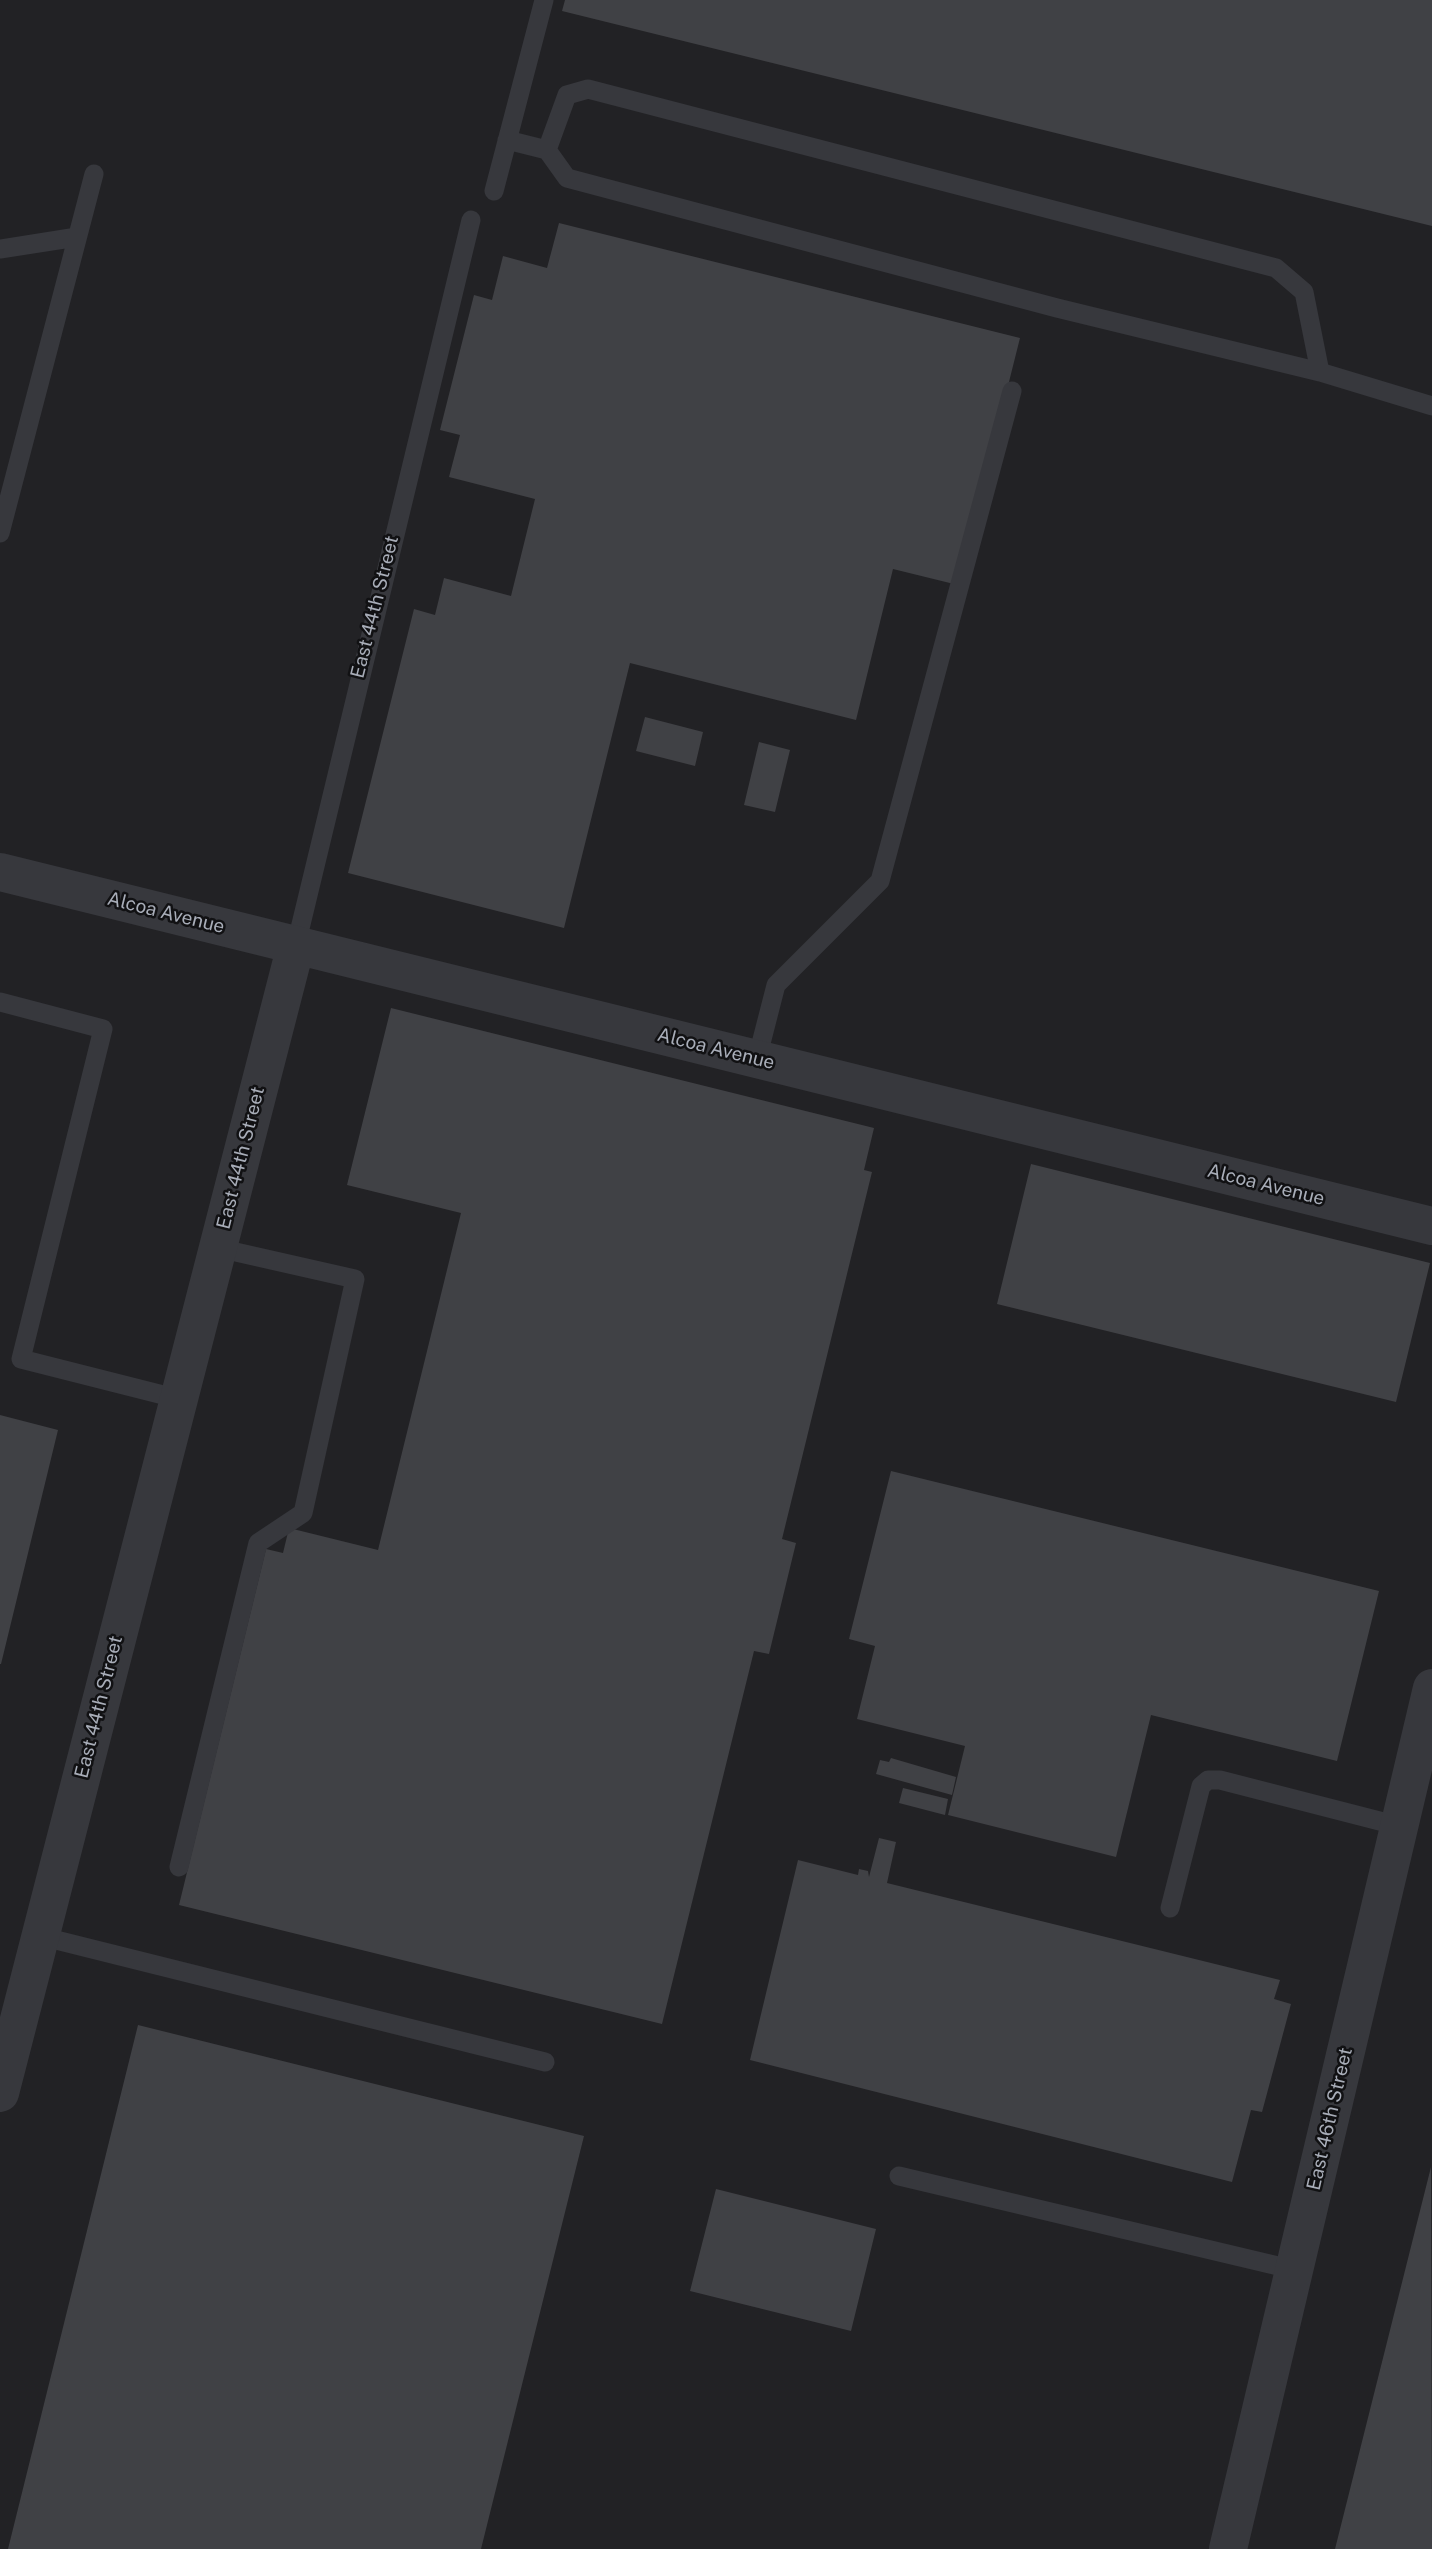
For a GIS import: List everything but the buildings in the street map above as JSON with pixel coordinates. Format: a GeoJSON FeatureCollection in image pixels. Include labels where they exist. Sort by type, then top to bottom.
{"type":"FeatureCollection","features":[{"type":"Feature","properties":{"kind":"street","name":"Alcoa Avenue"},"geometry":{"type":"LineString","coordinates":[[0,872],[1432,1226]]}},
{"type":"Feature","properties":{"kind":"street","name":"East 44th Street"},"geometry":{"type":"LineString","coordinates":[[0,2092],[296,945]]}},
{"type":"Feature","properties":{"kind":"street","name":"East 46th Street"},"geometry":{"type":"LineString","coordinates":[[1228,2549],[1432,1688]]}},
{"type":"Feature","properties":{"kind":"lane"},"geometry":{"type":"LineString","coordinates":[[494,191],[544,0]]}},
{"type":"Feature","properties":{"kind":"lane"},"geometry":{"type":"LineString","coordinates":[[547,150],[567,95],[588,89],[1276,268],[1304,292],[1320,372]]}},
{"type":"Feature","properties":{"kind":"lane"},"geometry":{"type":"LineString","coordinates":[[507,140],[547,150],[568,178],[1057,308],[1320,372],[1432,406]]}},
{"type":"Feature","properties":{"kind":"lane"},"geometry":{"type":"LineString","coordinates":[[0,533],[94,174]]}},
{"type":"Feature","properties":{"kind":"lane","name":"East 44th Street"},"geometry":{"type":"LineString","coordinates":[[296,945],[471,220]]}},
{"type":"Feature","properties":{"kind":"lane"},"geometry":{"type":"LineString","coordinates":[[0,249],[78,237]]}},
{"type":"Feature","properties":{"kind":"lane"},"geometry":{"type":"LineString","coordinates":[[757,1059],[776,985],[880,881],[1012,391]]}},
{"type":"Feature","properties":{"kind":"lane"},"geometry":{"type":"LineString","coordinates":[[0,1002],[103,1029],[21,1359],[179,1399]]}},
{"type":"Feature","properties":{"kind":"lane"},"geometry":{"type":"LineString","coordinates":[[179,1867],[258,1543],[303,1513],[355,1279],[218,1248]]}},
{"type":"Feature","properties":{"kind":"lane"},"geometry":{"type":"LineString","coordinates":[[1170,1908],[1201,1786],[1208,1780],[1220,1780],[1399,1826]]}},
{"type":"Feature","properties":{"kind":"lane"},"geometry":{"type":"LineString","coordinates":[[40,1936],[545,2062]]}},
{"type":"Feature","properties":{"kind":"lane"},"geometry":{"type":"LineString","coordinates":[[899,2176],[1294,2270]]}},
{"type":"Feature","properties":{"kind":"shaded area"},"geometry":{"type":"Polygon","coordinates":[[[0,0],[1432,0],[1432,2549],[0,2549],[0,0]]]}}]}
